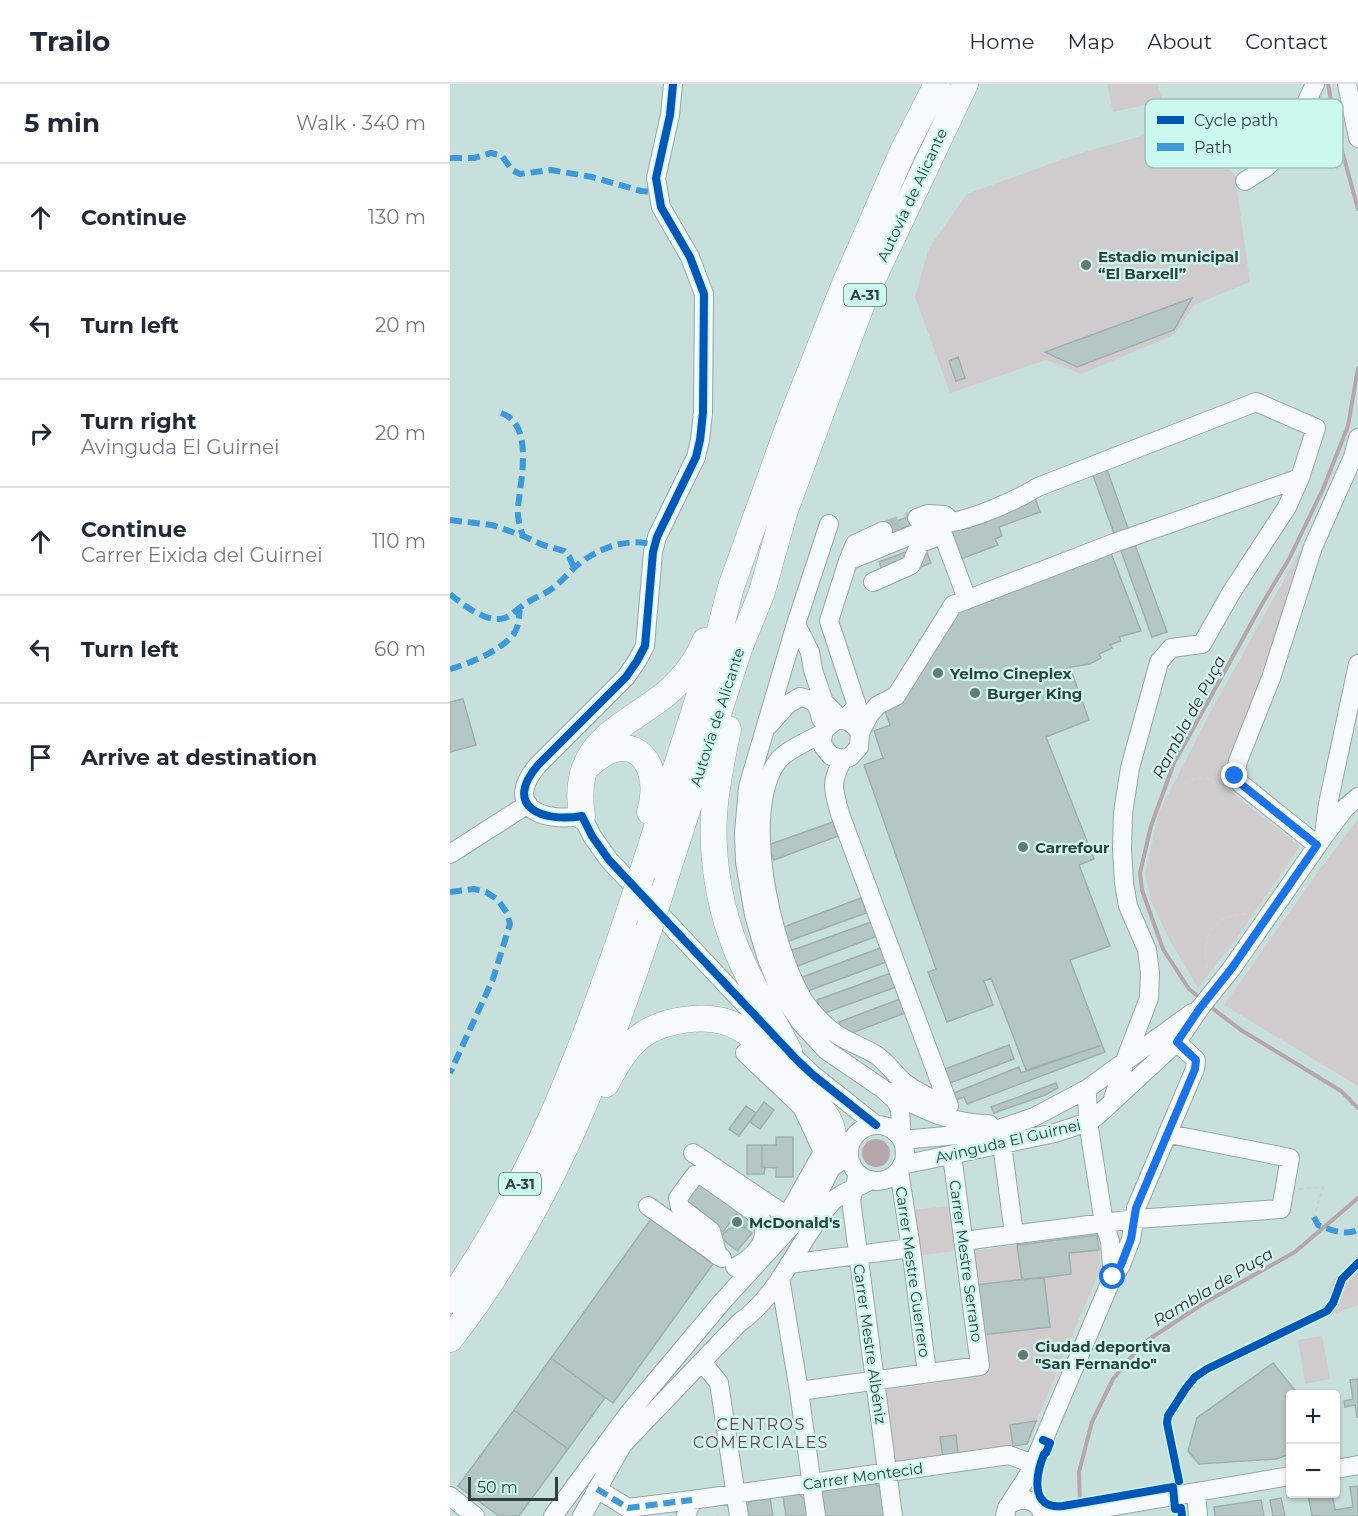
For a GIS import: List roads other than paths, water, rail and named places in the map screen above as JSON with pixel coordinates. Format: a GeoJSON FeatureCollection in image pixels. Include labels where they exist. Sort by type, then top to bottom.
{"type":"FeatureCollection","features":[{"type":"Feature","properties":{"kind":"highway","name":"Autovía de Alicante"},"geometry":{"type":"LineString","coordinates":[[450,1300],[475,1264],[502,1217],[531,1163],[564,1092],[598,1006],[718,638],[731,587],[791,420],[844,286],[903,151],[937,84]]}},
{"type":"Feature","properties":{"kind":"highway","name":"Autovía de Alicante"},"geometry":{"type":"LineString","coordinates":[[450,1339],[514,1247],[551,1179],[588,1097],[621,1014],[739,649],[762,592],[784,513],[866,293],[965,84]]}},
{"type":"Feature","properties":{"kind":"highway"},"geometry":{"type":"LineString","coordinates":[[582,816],[580,792],[584,772],[597,746],[612,730],[666,693],[685,676],[699,657],[731,587]]}},
{"type":"Feature","properties":{"kind":"highway"},"geometry":{"type":"LineString","coordinates":[[762,592],[752,641],[728,726],[714,815],[715,841],[718,881],[730,932],[753,985],[789,1051]]}},
{"type":"Feature","properties":{"kind":"highway"},"geometry":{"type":"LineString","coordinates":[[584,772],[601,755],[611,749],[620,748],[637,752],[650,766],[655,786],[655,798],[642,841],[642,874]]}},
{"type":"Feature","properties":{"kind":"highway"},"geometry":{"type":"LineString","coordinates":[[551,1179],[572,1156],[615,1066],[635,1040],[672,1022],[687,1019],[722,1022],[746,1031],[822,1110],[841,1149]]}},
{"type":"Feature","properties":{"kind":"street"},"geometry":{"type":"LineString","coordinates":[[673,84],[670,115],[656,178],[661,207],[690,257],[704,294],[700,440],[696,457],[657,537],[653,552],[645,646],[626,677],[531,774],[524,794],[534,812],[546,817],[582,816],[592,836],[609,860],[789,1051],[813,1075],[876,1125]]}},
{"type":"Feature","properties":{"kind":"street"},"geometry":{"type":"LineString","coordinates":[[1308,99],[1315,84]]}},
{"type":"Feature","properties":{"kind":"street"},"geometry":{"type":"LineString","coordinates":[[1347,84],[1358,138]]}},
{"type":"Feature","properties":{"kind":"street"},"geometry":{"type":"LineString","coordinates":[[1245,181],[1265,168]]}},
{"type":"Feature","properties":{"kind":"street"},"geometry":{"type":"LineString","coordinates":[[848,561],[907,537],[944,528],[1021,497],[1038,487],[1256,402],[1316,428],[1287,507],[1231,593],[1202,644],[1171,648],[1158,662],[1130,768],[1123,813],[1124,883],[1128,906],[1147,950],[1151,1014],[1177,1033],[1196,1060],[1195,1069],[1136,1208],[1134,1230],[1121,1265],[1113,1277],[1031,1469],[1008,1510]]}},
{"type":"Feature","properties":{"kind":"street"},"geometry":{"type":"LineString","coordinates":[[1358,438],[1353,457],[1313,548],[1271,678],[1238,761],[1235,776],[1241,784],[1320,840],[1353,705],[1358,664]]}},
{"type":"Feature","properties":{"kind":"street"},"geometry":{"type":"LineString","coordinates":[[883,531],[855,544],[829,621],[865,708],[859,747],[855,753],[843,759],[835,775],[833,787],[840,814],[949,1106],[933,1100],[906,1083],[875,1054],[837,1037],[819,1020],[800,995],[783,954],[772,918],[761,840],[764,797],[768,778],[778,760],[823,732],[831,723],[843,720],[865,708],[878,705],[896,696],[953,605],[1114,543],[1299,478]]}},
{"type":"Feature","properties":{"kind":"street"},"geometry":{"type":"LineString","coordinates":[[917,518],[928,514],[945,515],[944,528],[967,599]]}},
{"type":"Feature","properties":{"kind":"street"},"geometry":{"type":"LineString","coordinates":[[582,1516],[623,1444],[740,1323],[752,1314],[785,1271],[831,1202],[860,1182],[886,1180],[900,1168],[905,1148],[902,1140],[900,1110],[895,1100],[826,1050],[791,1010],[780,992],[753,915],[745,862],[744,833],[748,787],[796,624],[829,524]]}},
{"type":"Feature","properties":{"kind":"street"},"geometry":{"type":"LineString","coordinates":[[873,582],[911,565],[920,543],[944,528]]}},
{"type":"Feature","properties":{"kind":"street"},"geometry":{"type":"LineString","coordinates":[[898,570],[907,537]]}},
{"type":"Feature","properties":{"kind":"street"},"geometry":{"type":"LineString","coordinates":[[796,624],[810,652],[813,670],[824,702],[843,720],[854,724],[860,733]]}},
{"type":"Feature","properties":{"kind":"street"},"geometry":{"type":"LineString","coordinates":[[764,731],[799,692],[811,682],[813,670],[806,660],[794,658],[783,670],[784,681],[789,687],[799,692],[812,699],[818,705],[823,732],[822,740],[826,752],[843,759]]}},
{"type":"Feature","properties":{"kind":"street","name":"Avinguda El Guirnei"},"geometry":{"type":"LineString","coordinates":[[900,1168],[1055,1133],[1088,1122],[1112,1102],[1213,993],[1320,840],[1345,808],[1358,797]]}},
{"type":"Feature","properties":{"kind":"street"},"geometry":{"type":"LineString","coordinates":[[450,854],[528,804]]}},
{"type":"Feature","properties":{"kind":"street"},"geometry":{"type":"LineString","coordinates":[[1112,1102],[1125,1060],[1149,998]]}},
{"type":"Feature","properties":{"kind":"street","name":"Avinguda El Guirnei"},"geometry":{"type":"LineString","coordinates":[[902,1140],[979,1133],[1015,1124],[1042,1113],[1087,1089],[1125,1060],[1177,1033]]}},
{"type":"Feature","properties":{"kind":"street"},"geometry":{"type":"LineString","coordinates":[[745,1053],[802,1107],[841,1149],[860,1182]]}},
{"type":"Feature","properties":{"kind":"street"},"geometry":{"type":"LineString","coordinates":[[740,1323],[816,1199],[841,1149],[841,1134],[834,1109],[813,1075]]}},
{"type":"Feature","properties":{"kind":"street"},"geometry":{"type":"LineString","coordinates":[[854,1107],[861,1106],[870,1100],[873,1084]]}},
{"type":"Feature","properties":{"kind":"street"},"geometry":{"type":"LineString","coordinates":[[873,1084],[931,1114],[983,1124],[1015,1124]]}},
{"type":"Feature","properties":{"kind":"street"},"geometry":{"type":"LineString","coordinates":[[873,1084],[883,1103],[884,1111],[876,1125]]}},
{"type":"Feature","properties":{"kind":"street"},"geometry":{"type":"LineString","coordinates":[[1087,1089],[1088,1122],[1104,1222],[1110,1241],[1113,1277]]}},
{"type":"Feature","properties":{"kind":"street"},"geometry":{"type":"LineString","coordinates":[[777,1234],[841,1149],[860,1130],[876,1125],[888,1127],[902,1140]]}},
{"type":"Feature","properties":{"kind":"street"},"geometry":{"type":"LineString","coordinates":[[963,1241],[1104,1222],[1281,1209],[1290,1158],[1169,1134]]}},
{"type":"Feature","properties":{"kind":"street"},"geometry":{"type":"LineString","coordinates":[[1002,1144],[1014,1234]]}},
{"type":"Feature","properties":{"kind":"street"},"geometry":{"type":"LineString","coordinates":[[693,1153],[777,1234]]}},
{"type":"Feature","properties":{"kind":"street","name":"Carrer Mestre Serrano"},"geometry":{"type":"LineString","coordinates":[[927,1374],[980,1366],[952,1155]]}},
{"type":"Feature","properties":{"kind":"street","name":"Carrer Mestre Guerrero"},"geometry":{"type":"LineString","coordinates":[[900,1168],[927,1374]]}},
{"type":"Feature","properties":{"kind":"street"},"geometry":{"type":"LineString","coordinates":[[718,1256],[711,1232],[680,1207],[678,1198],[695,1175],[701,1175],[760,1218],[777,1234]]}},
{"type":"Feature","properties":{"kind":"street","name":"Carrer Mestre Albéniz"},"geometry":{"type":"LineString","coordinates":[[860,1182],[851,1200],[892,1516]]}},
{"type":"Feature","properties":{"kind":"street"},"geometry":{"type":"LineString","coordinates":[[553,1516],[628,1413],[722,1302],[747,1261],[759,1247],[816,1199]]}},
{"type":"Feature","properties":{"kind":"street"},"geometry":{"type":"LineString","coordinates":[[648,1206],[741,1272]]}},
{"type":"Feature","properties":{"kind":"street"},"geometry":{"type":"LineString","coordinates":[[785,1271],[858,1255],[911,1248]]}},
{"type":"Feature","properties":{"kind":"street"},"geometry":{"type":"LineString","coordinates":[[785,1271],[816,1516]]}},
{"type":"Feature","properties":{"kind":"street"},"geometry":{"type":"LineString","coordinates":[[703,1363],[719,1383],[739,1516]]}},
{"type":"Feature","properties":{"kind":"street"},"geometry":{"type":"LineString","coordinates":[[799,1391],[927,1374]]}},
{"type":"Feature","properties":{"kind":"street","name":"Carrer Montecid"},"geometry":{"type":"LineString","coordinates":[[597,1489],[628,1508],[689,1508],[736,1494],[1009,1455],[1031,1469]]}},
{"type":"Feature","properties":{"kind":"street"},"geometry":{"type":"LineString","coordinates":[[1340,1468],[1358,1465]]}},
{"type":"Feature","properties":{"kind":"street"},"geometry":{"type":"LineString","coordinates":[[1031,1469],[1050,1512]]}},
{"type":"Feature","properties":{"kind":"street"},"geometry":{"type":"LineString","coordinates":[[1008,1510],[1025,1499],[1050,1512],[1085,1511],[1286,1477]]}},
{"type":"Feature","properties":{"kind":"street"},"geometry":{"type":"LineString","coordinates":[[1196,1492],[1198,1516]]}},
{"type":"Feature","properties":{"kind":"street"},"geometry":{"type":"LineString","coordinates":[[450,1496],[475,1516]]}},
{"type":"Feature","properties":{"kind":"waterway","name":"Rambla de Puça"},"geometry":{"type":"LineString","coordinates":[[1328,84],[1331,99]]}},
{"type":"Feature","properties":{"kind":"waterway","name":"Rambla de Puça"},"geometry":{"type":"LineString","coordinates":[[1343,154],[1358,209]]}},
{"type":"Feature","properties":{"kind":"waterway","name":"Rambla de Puça"},"geometry":{"type":"LineString","coordinates":[[1200,998],[1189,989],[1163,949],[1142,890],[1140,873],[1151,826],[1174,763],[1289,559],[1323,489],[1348,426],[1358,368]]}},
{"type":"Feature","properties":{"kind":"waterway","name":"Rambla de Puça"},"geometry":{"type":"LineString","coordinates":[[1208,1005],[1241,1030],[1341,1091],[1358,1108]]}},
{"type":"Feature","properties":{"kind":"waterway","name":"Rambla de Puça"},"geometry":{"type":"LineString","coordinates":[[1080,1506],[1079,1472],[1092,1422],[1113,1379],[1142,1344],[1204,1303],[1295,1252],[1358,1198]]}},
{"type":"Feature","properties":{"kind":"tunnel"},"geometry":{"type":"LineString","coordinates":[[883,531],[917,518]]}},
{"type":"Feature","properties":{"kind":"place","name":"Estadio municipal “El Barxell”"},"geometry":{"type":"Point","coordinates":[1086,265]}},
{"type":"Feature","properties":{"kind":"place","name":"Yelmo Cineplex"},"geometry":{"type":"Point","coordinates":[938,673]}},
{"type":"Feature","properties":{"kind":"place","name":"Burger King"},"geometry":{"type":"Point","coordinates":[975,693]}},
{"type":"Feature","properties":{"kind":"place","name":"Carrefour"},"geometry":{"type":"Point","coordinates":[1023,847]}},
{"type":"Feature","properties":{"kind":"place","name":"McDonald's"},"geometry":{"type":"Point","coordinates":[737,1222]}},
{"type":"Feature","properties":{"kind":"place","name":"Ciudad deportiva \"San Fernando\""},"geometry":{"type":"Point","coordinates":[1023,1355]}},
{"type":"Feature","properties":{"kind":"district","name":"CENTROS COMERCIALES"},"geometry":{"type":"Point","coordinates":[761,1433]}}]}
